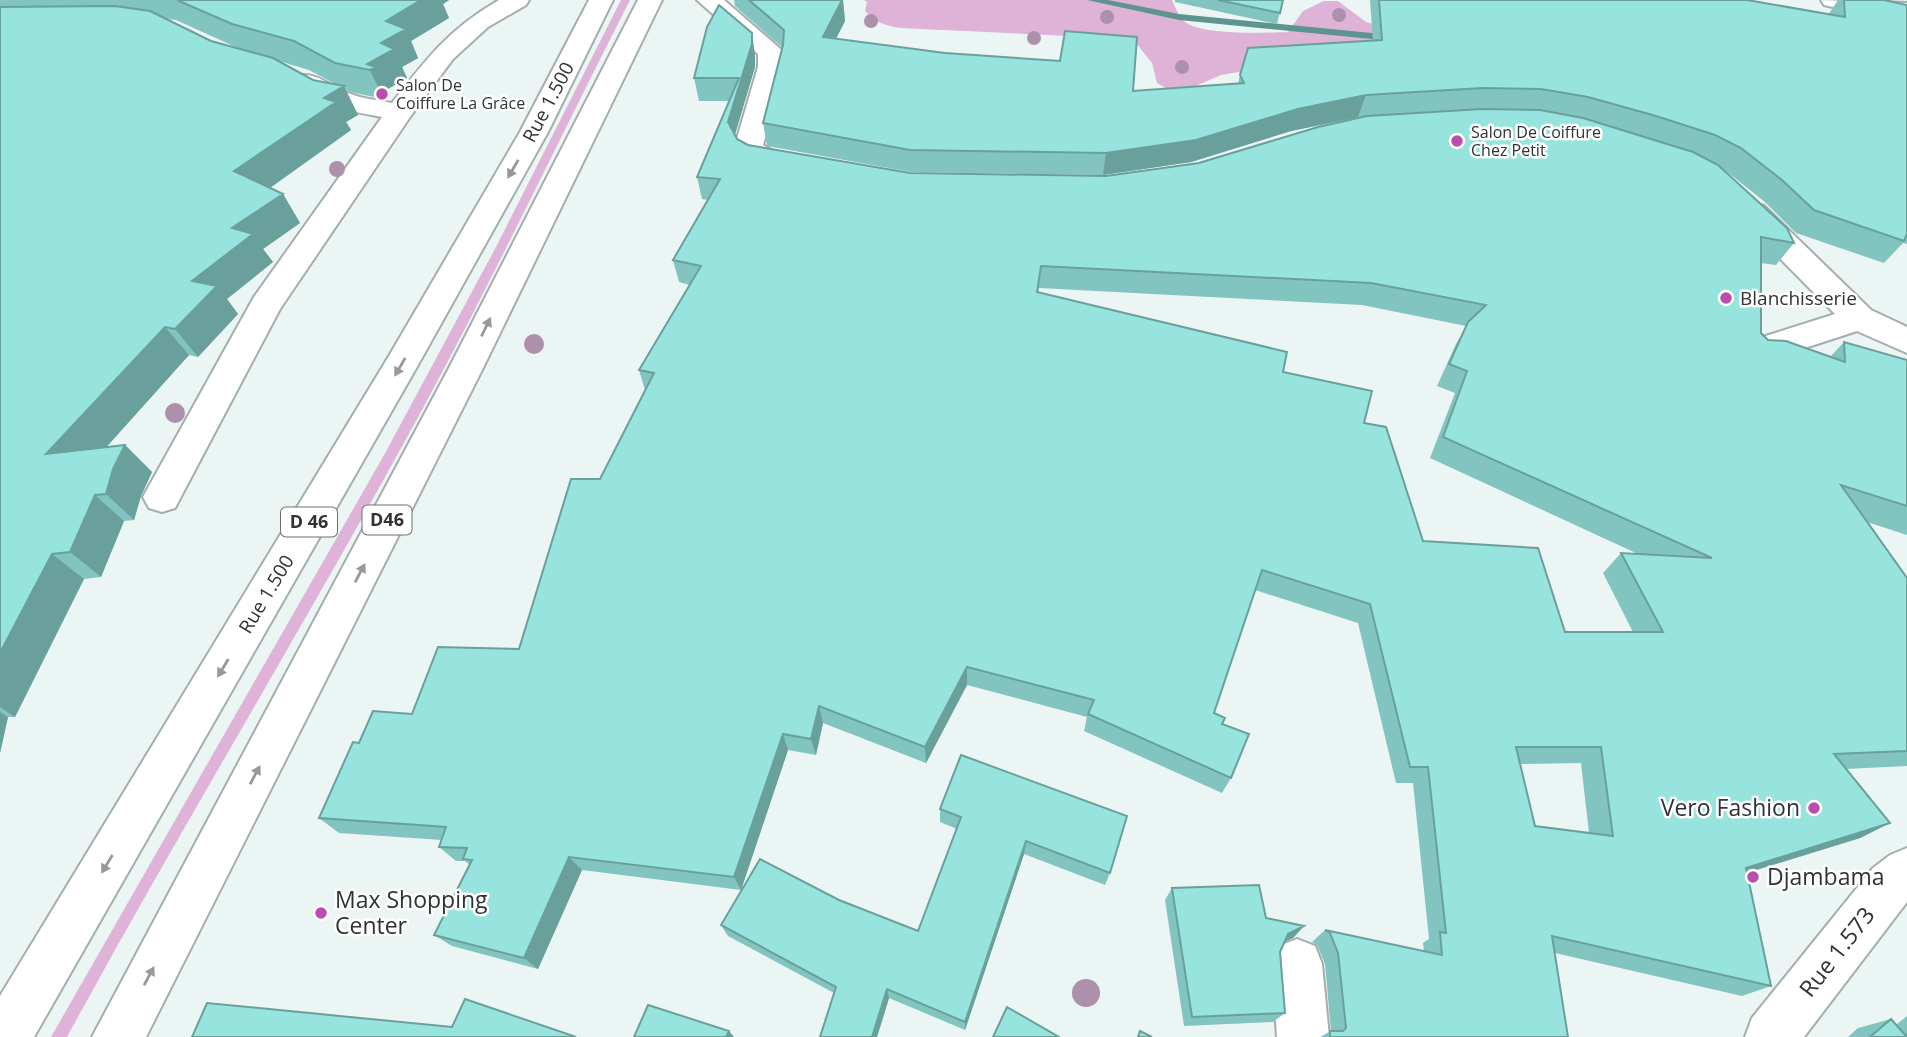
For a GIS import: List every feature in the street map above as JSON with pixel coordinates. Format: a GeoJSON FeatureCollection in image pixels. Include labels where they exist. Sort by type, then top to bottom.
{"type":"FeatureCollection","features":[{"type":"Feature","properties":{"kind":"main road"},"geometry":{"type":"LineString","coordinates":[[162,497],[266,305],[399,113],[444,53],[479,22],[517,0]]}},
{"type":"Feature","properties":{"kind":"main road","name":"Rue 1.500"},"geometry":{"type":"LineString","coordinates":[[5,1037],[401,365],[534,132],[601,0]]}},
{"type":"Feature","properties":{"kind":"main road","name":"D46"},"geometry":{"type":"LineString","coordinates":[[118,1037],[466,368],[650,0]]}},
{"type":"Feature","properties":{"kind":"main road"},"geometry":{"type":"LineString","coordinates":[[709,0],[771,51],[771,67],[749,145],[754,154],[774,162],[815,168]]}},
{"type":"Feature","properties":{"kind":"main road"},"geometry":{"type":"LineString","coordinates":[[1833,0],[1907,10]]}},
{"type":"Feature","properties":{"kind":"main road"},"geometry":{"type":"LineString","coordinates":[[287,75],[299,78],[340,100],[399,113]]}},
{"type":"Feature","properties":{"kind":"main road"},"geometry":{"type":"LineString","coordinates":[[1732,195],[1858,318],[1907,341]]}},
{"type":"Feature","properties":{"kind":"main road"},"geometry":{"type":"LineString","coordinates":[[1762,350],[1858,318]]}},
{"type":"Feature","properties":{"kind":"main road","name":"Rue 1.573"},"geometry":{"type":"LineString","coordinates":[[1771,1037],[1890,885],[1907,872]]}},
{"type":"Feature","properties":{"kind":"main road"},"geometry":{"type":"LineString","coordinates":[[1297,964],[1303,1037]]}},
{"type":"Feature","properties":{"kind":"shaded area"},"geometry":{"type":"Polygon","coordinates":[[[621,0],[630,0],[486,288],[395,459],[67,1037],[51,1037],[383,457],[496,247],[621,0]]]}},
{"type":"Feature","properties":{"kind":"shaded area"},"geometry":{"type":"Polygon","coordinates":[[[864,0],[1172,0],[1181,18],[1191,25],[1217,31],[1249,33],[1288,32],[1303,11],[1324,1],[1338,1],[1366,22],[1381,26],[1395,45],[1221,75],[1186,90],[1169,90],[1157,83],[1152,63],[1133,39],[900,28],[873,18],[865,11],[867,2],[864,0]]]}},
{"type":"Feature","properties":{"kind":"building"},"geometry":{"type":"Polygon","coordinates":[[[177,0],[421,0],[386,21],[406,29],[381,43],[394,49],[367,64],[375,67],[370,70],[335,63],[294,41],[232,24],[177,0]]]}},
{"type":"Feature","properties":{"kind":"building"},"geometry":{"type":"Polygon","coordinates":[[[749,0],[842,0],[823,37],[945,53],[1060,61],[1065,31],[1137,37],[1133,91],[1244,83],[1240,75],[1248,48],[1382,40],[1379,0],[1747,0],[1845,17],[1844,0],[1884,0],[1907,5],[1907,234],[1904,241],[1814,210],[1782,180],[1741,148],[1715,135],[1588,97],[1541,89],[1482,88],[1366,95],[1298,109],[1196,140],[1106,153],[910,150],[763,123],[783,45],[784,30],[749,0]]]}},
{"type":"Feature","properties":{"kind":"building"},"geometry":{"type":"Polygon","coordinates":[[[1218,0],[1283,0],[1280,13],[1218,0]]]}},
{"type":"Feature","properties":{"kind":"building"},"geometry":{"type":"Polygon","coordinates":[[[719,5],[752,33],[752,44],[728,122],[737,139],[748,145],[910,173],[1106,176],[1199,163],[1318,127],[1367,116],[1482,109],[1540,110],[1583,118],[1693,152],[1718,165],[1787,228],[1794,243],[1761,237],[1761,333],[1768,340],[1786,341],[1845,362],[1844,342],[1907,360],[1907,506],[1841,485],[1907,578],[1907,751],[1834,754],[1890,823],[1746,868],[1771,986],[1552,936],[1568,1037],[1330,1037],[1330,1031],[1343,1031],[1346,1028],[1338,953],[1330,933],[1325,930],[1442,955],[1440,932],[1446,933],[1428,767],[1410,767],[1370,604],[1262,570],[1214,713],[1225,718],[1222,724],[1249,734],[1231,778],[1088,714],[1094,700],[967,667],[925,747],[819,706],[811,739],[783,734],[734,877],[569,857],[524,958],[434,935],[472,860],[463,859],[467,848],[439,847],[446,827],[319,818],[353,742],[359,743],[373,711],[412,714],[438,647],[519,649],[571,479],[600,479],[654,373],[639,370],[701,266],[673,260],[720,179],[697,177],[739,78],[694,78],[707,27],[719,5]],[[1041,266],[1037,292],[1287,352],[1283,372],[1372,391],[1364,423],[1386,427],[1423,541],[1538,548],[1565,632],[1663,632],[1621,553],[1712,558],[1443,437],[1467,371],[1449,364],[1468,322],[1486,305],[1371,283],[1041,266]],[[1516,747],[1535,826],[1613,836],[1601,747],[1516,747]]]}},
{"type":"Feature","properties":{"kind":"building"},"geometry":{"type":"Polygon","coordinates":[[[115,6],[150,11],[211,41],[273,58],[313,80],[344,86],[324,98],[336,102],[234,171],[283,194],[232,228],[253,234],[192,281],[217,286],[175,329],[165,327],[46,454],[125,445],[113,469],[106,494],[95,495],[70,552],[52,554],[0,653],[0,7],[115,6]]]}},
{"type":"Feature","properties":{"kind":"building"},"geometry":{"type":"Polygon","coordinates":[[[961,755],[1127,816],[1110,873],[1026,841],[965,1022],[887,989],[872,1037],[820,1037],[836,987],[721,925],[760,859],[839,900],[918,931],[961,817],[940,809],[961,755]]]}},
{"type":"Feature","properties":{"kind":"building"},"geometry":{"type":"Polygon","coordinates":[[[1259,885],[1266,918],[1304,926],[1288,934],[1280,952],[1285,1013],[1192,1017],[1172,888],[1259,885]]]}},
{"type":"Feature","properties":{"kind":"building"},"geometry":{"type":"Polygon","coordinates":[[[465,999],[576,1037],[192,1037],[207,1003],[452,1027],[465,999]]]}},
{"type":"Feature","properties":{"kind":"building"},"geometry":{"type":"Polygon","coordinates":[[[648,1005],[729,1031],[726,1037],[634,1037],[648,1005]]]}},
{"type":"Feature","properties":{"kind":"building"},"geometry":{"type":"Polygon","coordinates":[[[1007,1007],[1059,1037],[993,1037],[1007,1007]]]}},
{"type":"Feature","properties":{"kind":"building"},"geometry":{"type":"Polygon","coordinates":[[[1891,1019],[1907,1037],[1870,1037],[1891,1019]]]}},
{"type":"Feature","properties":{"kind":"building"},"geometry":{"type":"Polygon","coordinates":[[[1140,1031],[1152,1037],[1138,1037],[1140,1031]]]}},
{"type":"Feature","properties":{"kind":"waterway"},"geometry":{"type":"LineString","coordinates":[[1092,0],[1179,17],[1392,38]]}},
{"type":"Feature","properties":{"kind":"place","name":"Salon De Coiffure La Grâce"},"geometry":{"type":"Point","coordinates":[382,94]}},
{"type":"Feature","properties":{"kind":"place","name":"Salon De Coiffure Chez Petit"},"geometry":{"type":"Point","coordinates":[1457,141]}},
{"type":"Feature","properties":{"kind":"place","name":"Blanchisserie"},"geometry":{"type":"Point","coordinates":[1726,298]}},
{"type":"Feature","properties":{"kind":"place","name":"Vero Fashion"},"geometry":{"type":"Point","coordinates":[1814,808]}},
{"type":"Feature","properties":{"kind":"place","name":"Djambama"},"geometry":{"type":"Point","coordinates":[1753,877]}},
{"type":"Feature","properties":{"kind":"place","name":"Max Shopping Center"},"geometry":{"type":"Point","coordinates":[321,913]}}]}
